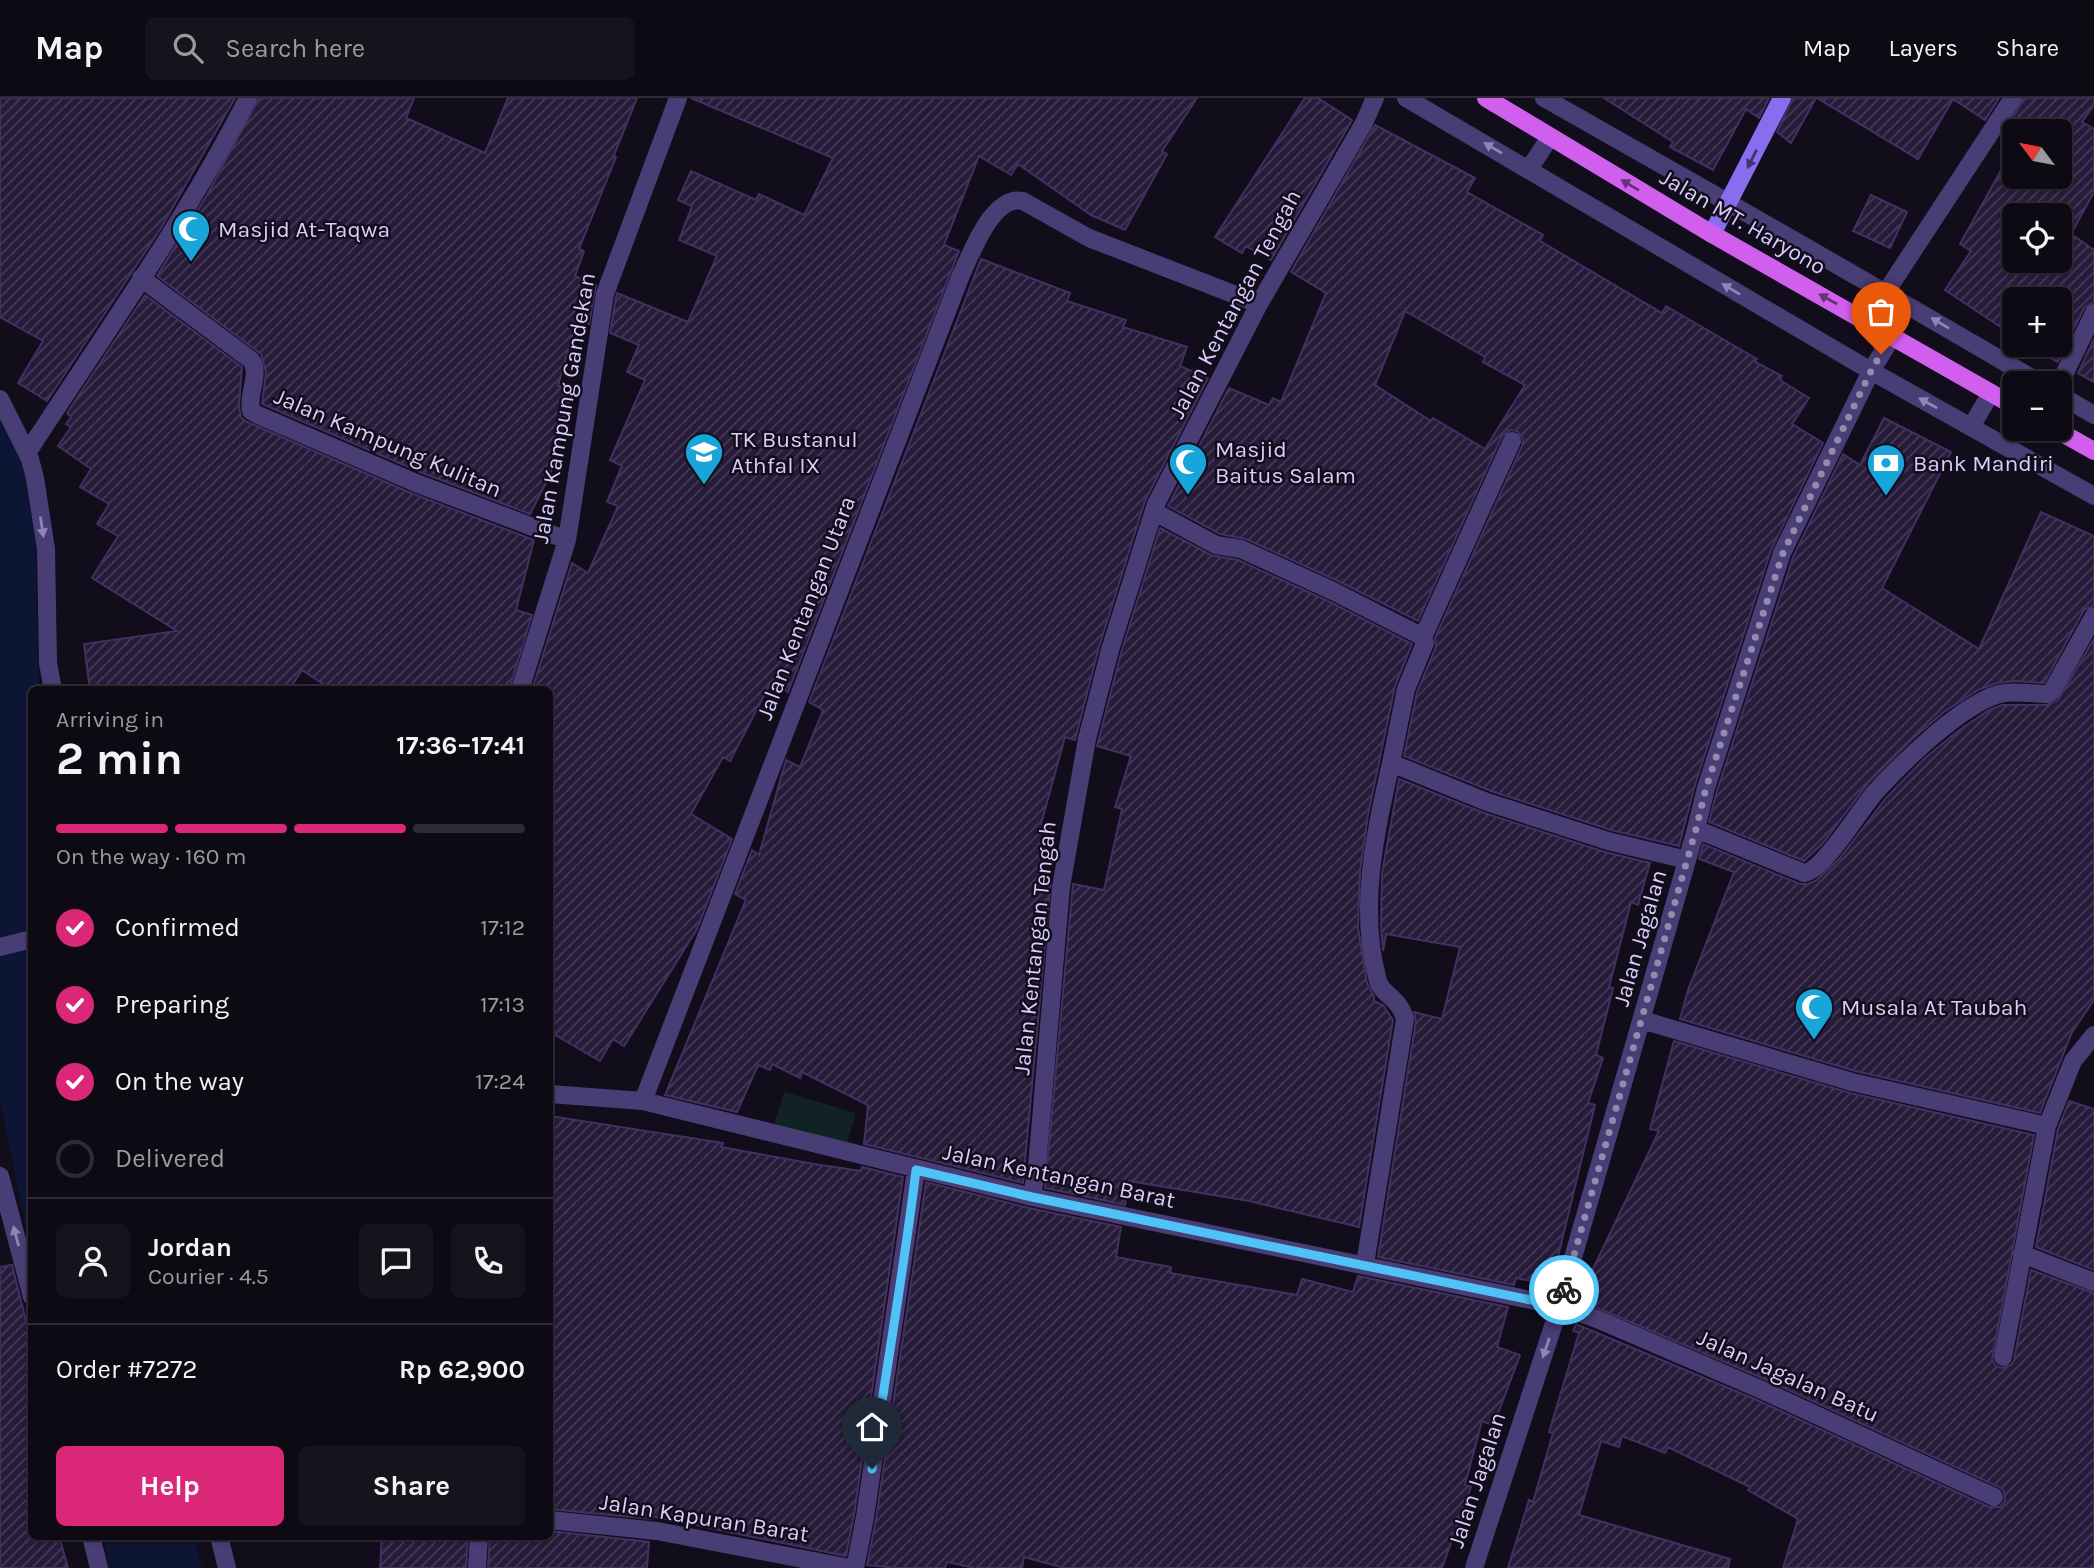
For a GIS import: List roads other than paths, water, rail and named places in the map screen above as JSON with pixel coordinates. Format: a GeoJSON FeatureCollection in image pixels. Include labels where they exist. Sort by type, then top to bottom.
{"type":"FeatureCollection","features":[{"type":"Feature","properties":{"kind":"main road","name":"Jalan MT. Haryono"},"geometry":{"type":"LineString","coordinates":[[1486,98],[1712,234],[2002,399]]}},
{"type":"Feature","properties":{"kind":"main road"},"geometry":{"type":"LineString","coordinates":[[2072,439],[2094,451]]}},
{"type":"Feature","properties":{"kind":"street"},"geometry":{"type":"LineString","coordinates":[[29,456],[182,215],[248,98]]}},
{"type":"Feature","properties":{"kind":"street","name":"Jalan Kampung Gandekan"},"geometry":{"type":"LineString","coordinates":[[521,686],[568,540],[605,294],[678,98]]}},
{"type":"Feature","properties":{"kind":"street","name":"Jalan Kentangan Tengah"},"geometry":{"type":"LineString","coordinates":[[1032,1197],[1061,887],[1087,739],[1110,650],[1156,504],[1259,304],[1364,122],[1375,98]]}},
{"type":"Feature","properties":{"kind":"street"},"geometry":{"type":"LineString","coordinates":[[1406,98],[1871,371],[2094,496]]}},
{"type":"Feature","properties":{"kind":"street"},"geometry":{"type":"LineString","coordinates":[[1544,98],[1885,291],[2020,371]]}},
{"type":"Feature","properties":{"kind":"street"},"geometry":{"type":"LineString","coordinates":[[1712,234],[1782,98]]}},
{"type":"Feature","properties":{"kind":"street"},"geometry":{"type":"LineString","coordinates":[[1867,321],[2013,98]]}},
{"type":"Feature","properties":{"kind":"street"},"geometry":{"type":"LineString","coordinates":[[1529,169],[1550,137]]}},
{"type":"Feature","properties":{"kind":"street","name":"Jalan Kentangan Utara"},"geometry":{"type":"LineString","coordinates":[[643,1101],[961,275],[995,212],[1014,199],[1023,201],[1090,238],[1259,304]]}},
{"type":"Feature","properties":{"kind":"street","name":"Jalan Kampung Kulitan"},"geometry":{"type":"LineString","coordinates":[[141,278],[251,360],[255,365],[255,372],[249,402],[251,411],[416,483],[568,540]]}},
{"type":"Feature","properties":{"kind":"street"},"geometry":{"type":"LineString","coordinates":[[2066,371],[2094,313]]}},
{"type":"Feature","properties":{"kind":"street","name":"Jalan Jagalan"},"geometry":{"type":"LineString","coordinates":[[1474,1568],[1560,1306],[1710,775],[1783,553],[1871,371],[1892,337]]}},
{"type":"Feature","properties":{"kind":"street"},"geometry":{"type":"LineString","coordinates":[[1971,427],[1991,393]]}},
{"type":"Feature","properties":{"kind":"street"},"geometry":{"type":"LineString","coordinates":[[0,399],[29,456],[46,549],[48,663],[52,686]]}},
{"type":"Feature","properties":{"kind":"street"},"geometry":{"type":"LineString","coordinates":[[2072,402],[2094,415]]}},
{"type":"Feature","properties":{"kind":"street"},"geometry":{"type":"LineString","coordinates":[[1365,1264],[1405,1019],[1401,1005],[1380,988],[1368,927],[1374,836],[1406,689],[1425,643],[1423,638],[1513,441]]}},
{"type":"Feature","properties":{"kind":"street"},"geometry":{"type":"LineString","coordinates":[[1155,512],[1216,545],[1241,549],[1335,592],[1423,638]]}},
{"type":"Feature","properties":{"kind":"street"},"geometry":{"type":"LineString","coordinates":[[1696,829],[1804,873],[1811,872],[1835,846],[1875,791],[1917,750],[1962,714],[1998,694],[2047,694],[2052,691],[2094,616]]}},
{"type":"Feature","properties":{"kind":"street"},"geometry":{"type":"LineString","coordinates":[[1391,763],[1487,802],[1608,841],[1687,860]]}},
{"type":"Feature","properties":{"kind":"street"},"geometry":{"type":"LineString","coordinates":[[0,947],[28,940]]}},
{"type":"Feature","properties":{"kind":"street"},"geometry":{"type":"LineString","coordinates":[[1642,1020],[1853,1082],[2047,1126]]}},
{"type":"Feature","properties":{"kind":"street"},"geometry":{"type":"LineString","coordinates":[[2003,1357],[2047,1126],[2073,1061],[2094,1035]]}},
{"type":"Feature","properties":{"kind":"street","name":"Jalan Kentangan Barat"},"geometry":{"type":"LineString","coordinates":[[553,1094],[643,1101],[1032,1197],[1560,1306]]}},
{"type":"Feature","properties":{"kind":"street","name":"Jalan Kapuran Barat"},"geometry":{"type":"LineString","coordinates":[[553,1520],[657,1531],[853,1568],[865,1517],[888,1349],[903,1274],[916,1170]]}},
{"type":"Feature","properties":{"kind":"street"},"geometry":{"type":"LineString","coordinates":[[0,1175],[28,1282]]}},
{"type":"Feature","properties":{"kind":"street"},"geometry":{"type":"LineString","coordinates":[[2022,1254],[2094,1282]]}},
{"type":"Feature","properties":{"kind":"street","name":"Jalan Jagalan Batu"},"geometry":{"type":"LineString","coordinates":[[1560,1306],[1597,1319],[1762,1390],[1994,1497]]}},
{"type":"Feature","properties":{"kind":"street"},"geometry":{"type":"LineString","coordinates":[[93,1540],[99,1568]]}},
{"type":"Feature","properties":{"kind":"street"},"geometry":{"type":"LineString","coordinates":[[220,1540],[227,1568]]}},
{"type":"Feature","properties":{"kind":"street"},"geometry":{"type":"LineString","coordinates":[[477,1568],[479,1540]]}},
{"type":"Feature","properties":{"kind":"water"},"geometry":{"type":"Polygon","coordinates":[[[0,410],[26,463],[36,548],[40,686],[28,686],[28,1236],[0,1101],[0,410]]]}},
{"type":"Feature","properties":{"kind":"water"},"geometry":{"type":"Polygon","coordinates":[[[104,1540],[195,1540],[202,1568],[109,1568],[104,1540]]]}},
{"type":"Feature","properties":{"kind":"place","name":"Masjid At-Taqwa"},"geometry":{"type":"Point","coordinates":[191,263]}},
{"type":"Feature","properties":{"kind":"place","name":"TK Bustanul Athfal IX"},"geometry":{"type":"Point","coordinates":[704,486]}},
{"type":"Feature","properties":{"kind":"place","name":"Masjid Baitus Salam"},"geometry":{"type":"Point","coordinates":[1188,496]}},
{"type":"Feature","properties":{"kind":"place","name":"Bank Mandiri"},"geometry":{"type":"Point","coordinates":[1886,497]}},
{"type":"Feature","properties":{"kind":"place","name":"Musala At Taubah"},"geometry":{"type":"Point","coordinates":[1814,1041]}}]}
